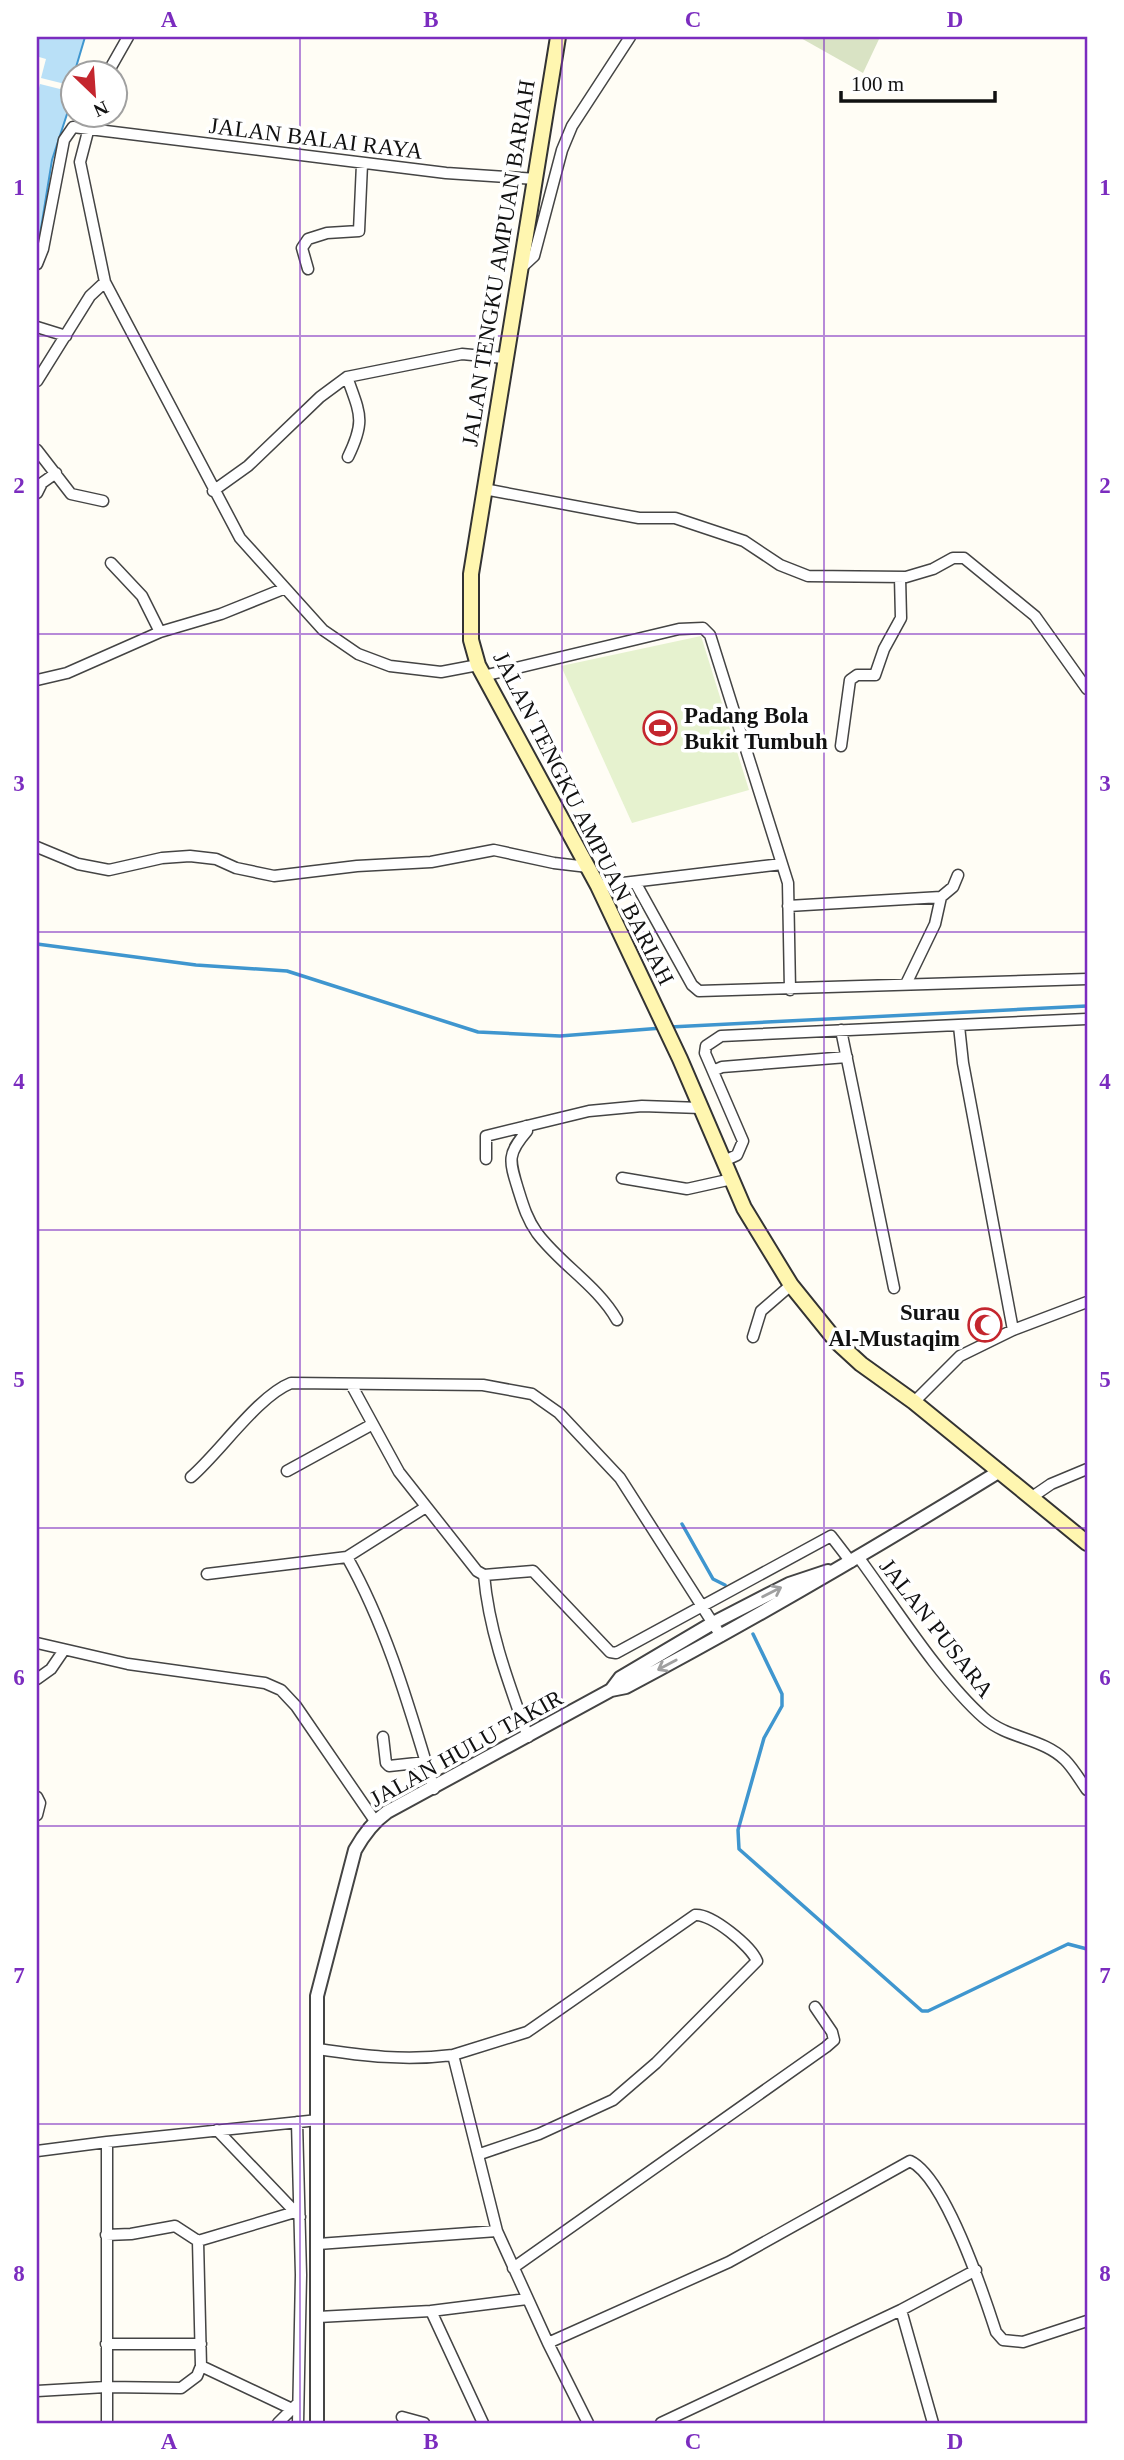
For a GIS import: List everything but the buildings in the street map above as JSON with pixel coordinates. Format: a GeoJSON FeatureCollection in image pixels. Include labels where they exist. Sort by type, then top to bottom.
{"type":"FeatureCollection","features":[{"type":"Feature","properties":{"kind":"main road","name":"JALAN TENGKU AMPUAN BARIAH"},"geometry":{"type":"LineString","coordinates":[[558,37],[521,268],[503,358],[471,574],[471,640],[480,671],[598,886],[680,1059],[744,1208],[791,1285],[836,1342],[1086,1541]]}},
{"type":"Feature","properties":{"kind":"street"},"geometry":{"type":"LineString","coordinates":[[115,60],[128,37]]}},
{"type":"Feature","properties":{"kind":"street"},"geometry":{"type":"LineString","coordinates":[[521,268],[534,256],[562,150],[572,126],[630,37]]}},
{"type":"Feature","properties":{"kind":"street"},"geometry":{"type":"LineString","coordinates":[[37,264],[43,249],[64,140],[72,130]]}},
{"type":"Feature","properties":{"kind":"street"},"geometry":{"type":"LineString","coordinates":[[91,130],[80,162],[105,282],[240,538],[283,589],[323,630],[358,654],[390,666],[441,672],[480,671],[679,629],[703,628],[710,635],[788,883],[790,990]]}},
{"type":"Feature","properties":{"kind":"street","name":"JALAN BALAI RAYA"},"geometry":{"type":"LineString","coordinates":[[99,130],[362,164],[536,178]]}},
{"type":"Feature","properties":{"kind":"street"},"geometry":{"type":"LineString","coordinates":[[308,269],[302,248],[308,239],[327,233],[359,231],[362,164]]}},
{"type":"Feature","properties":{"kind":"street"},"geometry":{"type":"LineString","coordinates":[[37,381],[90,296],[105,282]]}},
{"type":"Feature","properties":{"kind":"street"},"geometry":{"type":"LineString","coordinates":[[37,327],[66,336]]}},
{"type":"Feature","properties":{"kind":"street"},"geometry":{"type":"LineString","coordinates":[[213,491],[248,466],[320,397],[348,377],[462,354],[503,358]]}},
{"type":"Feature","properties":{"kind":"street"},"geometry":{"type":"LineString","coordinates":[[348,377],[361,417],[360,432],[348,457]]}},
{"type":"Feature","properties":{"kind":"street"},"geometry":{"type":"LineString","coordinates":[[37,450],[71,494],[103,500]]}},
{"type":"Feature","properties":{"kind":"street"},"geometry":{"type":"LineString","coordinates":[[37,493],[41,483],[56,473]]}},
{"type":"Feature","properties":{"kind":"street"},"geometry":{"type":"LineString","coordinates":[[484,489],[639,518],[675,518],[744,541],[780,565],[808,576],[900,577],[933,569],[953,558],[969,560],[1035,616],[1087,689]]}},
{"type":"Feature","properties":{"kind":"street"},"geometry":{"type":"LineString","coordinates":[[111,563],[142,596],[160,632]]}},
{"type":"Feature","properties":{"kind":"street"},"geometry":{"type":"LineString","coordinates":[[841,746],[850,680],[857,675],[875,675],[884,649],[901,618],[900,577]]}},
{"type":"Feature","properties":{"kind":"street"},"geometry":{"type":"LineString","coordinates":[[37,680],[67,673],[160,632],[221,614],[283,589]]}},
{"type":"Feature","properties":{"kind":"street"},"geometry":{"type":"LineString","coordinates":[[37,847],[78,864],[109,870],[162,858],[190,856],[216,859],[236,868],[274,876],[357,866],[431,862],[494,850],[554,863],[588,867]]}},
{"type":"Feature","properties":{"kind":"street"},"geometry":{"type":"LineString","coordinates":[[598,886],[782,864]]}},
{"type":"Feature","properties":{"kind":"street"},"geometry":{"type":"LineString","coordinates":[[906,984],[935,924],[942,897],[953,887],[958,875]]}},
{"type":"Feature","properties":{"kind":"street"},"geometry":{"type":"LineString","coordinates":[[635,882],[692,985],[699,990],[790,990],[1087,979]]}},
{"type":"Feature","properties":{"kind":"street"},"geometry":{"type":"LineString","coordinates":[[788,906],[942,897]]}},
{"type":"Feature","properties":{"kind":"street"},"geometry":{"type":"LineString","coordinates":[[724,1161],[737,1155],[743,1141],[705,1053],[706,1046],[721,1036],[1086,1019],[1087,1031]]}},
{"type":"Feature","properties":{"kind":"street"},"geometry":{"type":"LineString","coordinates":[[959,1026],[963,1063],[1013,1330]]}},
{"type":"Feature","properties":{"kind":"street"},"geometry":{"type":"LineString","coordinates":[[841,1030],[894,1288]]}},
{"type":"Feature","properties":{"kind":"street"},"geometry":{"type":"LineString","coordinates":[[713,1071],[722,1067],[847,1057]]}},
{"type":"Feature","properties":{"kind":"street"},"geometry":{"type":"LineString","coordinates":[[486,1159],[486,1136],[589,1111],[642,1106],[701,1108]]}},
{"type":"Feature","properties":{"kind":"street"},"geometry":{"type":"LineString","coordinates":[[526,1126],[527,1130],[513,1147],[511,1156],[524,1211],[538,1234],[606,1301],[617,1320]]}},
{"type":"Feature","properties":{"kind":"street"},"geometry":{"type":"LineString","coordinates":[[621,1178],[687,1189],[732,1179]]}},
{"type":"Feature","properties":{"kind":"street"},"geometry":{"type":"LineString","coordinates":[[753,1337],[761,1311],[791,1285]]}},
{"type":"Feature","properties":{"kind":"street"},"geometry":{"type":"LineString","coordinates":[[914,1402],[960,1356],[1013,1330],[1087,1302]]}},
{"type":"Feature","properties":{"kind":"street"},"geometry":{"type":"LineString","coordinates":[[191,1477],[211,1460],[272,1393],[300,1382],[352,1386],[483,1385],[532,1394],[559,1413],[620,1478],[721,1636]]}},
{"type":"Feature","properties":{"kind":"street"},"geometry":{"type":"LineString","coordinates":[[352,1386],[399,1472],[477,1571],[484,1575],[533,1571],[610,1652],[616,1654],[702,1606]]}},
{"type":"Feature","properties":{"kind":"street"},"geometry":{"type":"LineString","coordinates":[[287,1472],[371,1425]]}},
{"type":"Feature","properties":{"kind":"street"},"geometry":{"type":"LineString","coordinates":[[1032,1497],[1051,1483],[1087,1469]]}},
{"type":"Feature","properties":{"kind":"street","name":"JALAN HULU TAKIR"},"geometry":{"type":"LineString","coordinates":[[317,2423],[318,1984],[355,1850],[375,1821],[611,1690],[626,1687],[721,1636],[855,1560],[1000,1471]]}},
{"type":"Feature","properties":{"kind":"street"},"geometry":{"type":"LineString","coordinates":[[207,1574],[347,1557],[426,1507]]}},
{"type":"Feature","properties":{"kind":"street","name":"JALAN PUSARA"},"geometry":{"type":"LineString","coordinates":[[702,1606],[831,1536],[855,1560],[985,1719],[1002,1730],[1065,1759],[1087,1790]]}},
{"type":"Feature","properties":{"kind":"street"},"geometry":{"type":"LineString","coordinates":[[347,1557],[371,1605],[402,1684],[434,1789]]}},
{"type":"Feature","properties":{"kind":"street"},"geometry":{"type":"LineString","coordinates":[[611,1690],[620,1678],[713,1623],[789,1584],[835,1570]]}},
{"type":"Feature","properties":{"kind":"street"},"geometry":{"type":"LineString","coordinates":[[484,1575],[499,1656],[528,1737]]}},
{"type":"Feature","properties":{"kind":"street"},"geometry":{"type":"LineString","coordinates":[[37,1643],[128,1664],[265,1683],[281,1690],[296,1706],[375,1821]]}},
{"type":"Feature","properties":{"kind":"street"},"geometry":{"type":"LineString","coordinates":[[37,1679],[51,1669],[64,1650]]}},
{"type":"Feature","properties":{"kind":"street"},"geometry":{"type":"LineString","coordinates":[[383,1737],[386,1763],[389,1766],[426,1762]]}},
{"type":"Feature","properties":{"kind":"street"},"geometry":{"type":"LineString","coordinates":[[37,1797],[40,1803],[37,1815]]}},
{"type":"Feature","properties":{"kind":"street"},"geometry":{"type":"LineString","coordinates":[[318,2049],[361,2057],[411,2060],[453,2055],[527,2032],[695,1915],[705,1915],[749,1947],[757,1961],[656,2063],[612,2101],[539,2134],[480,2154]]}},
{"type":"Feature","properties":{"kind":"street"},"geometry":{"type":"LineString","coordinates":[[513,2268],[826,2047],[834,2040],[816,2007]]}},
{"type":"Feature","properties":{"kind":"street"},"geometry":{"type":"LineString","coordinates":[[453,2055],[498,2231],[527,2299],[588,2423]]}},
{"type":"Feature","properties":{"kind":"street"},"geometry":{"type":"LineString","coordinates":[[37,2151],[318,2120]]}},
{"type":"Feature","properties":{"kind":"street"},"geometry":{"type":"LineString","coordinates":[[297,2122],[295,2405],[298,2423]]}},
{"type":"Feature","properties":{"kind":"street"},"geometry":{"type":"LineString","coordinates":[[217,2130],[297,2214]]}},
{"type":"Feature","properties":{"kind":"street"},"geometry":{"type":"LineString","coordinates":[[107,2143],[107,2423]]}},
{"type":"Feature","properties":{"kind":"street"},"geometry":{"type":"LineString","coordinates":[[548,2343],[729,2262],[910,2161],[920,2166],[939,2196],[976,2270],[996,2332],[1003,2340],[1023,2342],[1087,2321]]}},
{"type":"Feature","properties":{"kind":"street"},"geometry":{"type":"LineString","coordinates":[[106,2235],[131,2234],[175,2226],[198,2241],[297,2214]]}},
{"type":"Feature","properties":{"kind":"street"},"geometry":{"type":"LineString","coordinates":[[318,2244],[498,2231]]}},
{"type":"Feature","properties":{"kind":"street"},"geometry":{"type":"LineString","coordinates":[[37,2391],[106,2387],[181,2388],[197,2376],[201,2367],[198,2241]]}},
{"type":"Feature","properties":{"kind":"street"},"geometry":{"type":"LineString","coordinates":[[660,2423],[901,2309],[976,2270]]}},
{"type":"Feature","properties":{"kind":"street"},"geometry":{"type":"LineString","coordinates":[[318,2317],[431,2311],[527,2299]]}},
{"type":"Feature","properties":{"kind":"street"},"geometry":{"type":"LineString","coordinates":[[901,2309],[933,2423]]}},
{"type":"Feature","properties":{"kind":"street"},"geometry":{"type":"LineString","coordinates":[[431,2311],[483,2423]]}},
{"type":"Feature","properties":{"kind":"street"},"geometry":{"type":"LineString","coordinates":[[106,2344],[201,2343]]}},
{"type":"Feature","properties":{"kind":"street"},"geometry":{"type":"LineString","coordinates":[[201,2367],[295,2405]]}},
{"type":"Feature","properties":{"kind":"street"},"geometry":{"type":"LineString","coordinates":[[278,2423],[295,2405]]}},
{"type":"Feature","properties":{"kind":"street"},"geometry":{"type":"LineString","coordinates":[[402,2417],[424,2423]]}},
{"type":"Feature","properties":{"kind":"green space"},"geometry":{"type":"Polygon","coordinates":[[[799,37],[880,37],[863,73],[799,37]]]}},
{"type":"Feature","properties":{"kind":"green space","name":"Padang Bola Bukit Tumbuh"},"geometry":{"type":"Polygon","coordinates":[[[701,636],[749,790],[632,823],[561,666],[701,636]]]}},
{"type":"Feature","properties":{"kind":"water"},"geometry":{"type":"Polygon","coordinates":[[[37,37],[85,37],[78,60],[60,60],[62,130],[52,160],[37,253],[37,37]]]}},
{"type":"Feature","properties":{"kind":"pier"},"geometry":{"type":"Polygon","coordinates":[[[39,57],[46,59],[41,78],[60,83],[60,89],[40,84],[37,96],[39,57]]]}},
{"type":"Feature","properties":{"kind":"waterway"},"geometry":{"type":"LineString","coordinates":[[37,944],[196,965],[287,971],[478,1032],[560,1036],[662,1028]]}},
{"type":"Feature","properties":{"kind":"waterway"},"geometry":{"type":"LineString","coordinates":[[670,1027],[1087,1006]]}},
{"type":"Feature","properties":{"kind":"waterway"},"geometry":{"type":"LineString","coordinates":[[682,1524],[713,1579],[725,1585]]}},
{"type":"Feature","properties":{"kind":"waterway"},"geometry":{"type":"LineString","coordinates":[[753,1634],[782,1694],[782,1706],[764,1738],[738,1830],[739,1849],[922,2011],[928,2011],[1068,1944],[1087,1949]]}},
{"type":"Feature","properties":{"kind":"place","name":"Padang Bola Bukit Tumbuh"},"geometry":{"type":"Point","coordinates":[660,728]}},
{"type":"Feature","properties":{"kind":"place","name":"Surau Al-Mustaqim"},"geometry":{"type":"Point","coordinates":[985,1325]}}]}
